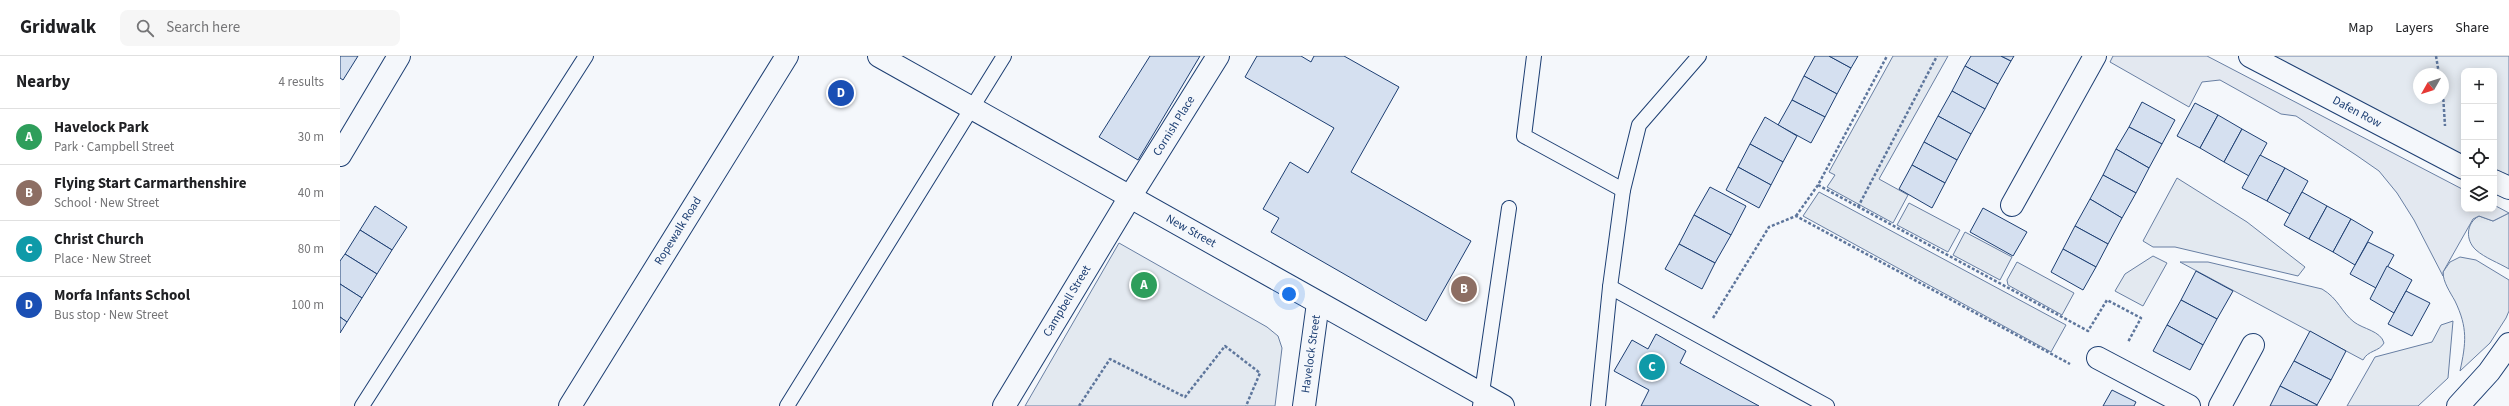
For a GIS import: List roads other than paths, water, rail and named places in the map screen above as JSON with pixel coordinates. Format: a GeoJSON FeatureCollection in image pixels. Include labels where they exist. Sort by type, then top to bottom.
{"type":"FeatureCollection","features":[{"type":"Feature","properties":{"kind":"street"},"geometry":{"type":"LineString","coordinates":[[340,155],[399,56]]}},
{"type":"Feature","properties":{"kind":"street","name":"Ropewalk Road"},"geometry":{"type":"LineString","coordinates":[[570,406],[786,56]]}},
{"type":"Feature","properties":{"kind":"street","name":"New Street"},"geometry":{"type":"LineString","coordinates":[[879,56],[1318,303],[1482,401],[1503,406]]}},
{"type":"Feature","properties":{"kind":"street","name":"Cornish Place"},"geometry":{"type":"LineString","coordinates":[[1130,197],[1218,56]]}},
{"type":"Feature","properties":{"kind":"street"},"geometry":{"type":"LineString","coordinates":[[2012,205],[2095,56]]}},
{"type":"Feature","properties":{"kind":"street","name":"Dafen Row"},"geometry":{"type":"LineString","coordinates":[[2250,56],[2461,166]]}},
{"type":"Feature","properties":{"kind":"street"},"geometry":{"type":"LineString","coordinates":[[2497,182],[2509,188]]}},
{"type":"Feature","properties":{"kind":"street","name":"Campbell Street"},"geometry":{"type":"LineString","coordinates":[[1004,406],[1130,197]]}},
{"type":"Feature","properties":{"kind":"street","name":"Havelock Street"},"geometry":{"type":"LineString","coordinates":[[1304,406],[1318,303]]}},
{"type":"Feature","properties":{"kind":"street"},"geometry":{"type":"LineString","coordinates":[[2458,406],[2490,372],[2509,344]]}},
{"type":"Feature","properties":{"kind":"street"},"geometry":{"type":"LineString","coordinates":[[2220,406],[2253,345]]}},
{"type":"Feature","properties":{"kind":"street"},"geometry":{"type":"LineString","coordinates":[[2098,358],[2189,406]]}},
{"type":"Feature","properties":{"kind":"lane"},"geometry":{"type":"LineString","coordinates":[[362,406],[586,56]]}},
{"type":"Feature","properties":{"kind":"lane"},"geometry":{"type":"LineString","coordinates":[[787,406],[1004,56]]}},
{"type":"Feature","properties":{"kind":"lane"},"geometry":{"type":"LineString","coordinates":[[1534,56],[1524,136],[1623,190]]}},
{"type":"Feature","properties":{"kind":"lane"},"geometry":{"type":"LineString","coordinates":[[1598,406],[1610,287],[1623,190],[1639,125],[1699,56]]}},
{"type":"Feature","properties":{"kind":"lane"},"geometry":{"type":"LineString","coordinates":[[1482,401],[1509,208]]}},
{"type":"Feature","properties":{"kind":"lane"},"geometry":{"type":"LineString","coordinates":[[1610,287],[1828,406]]}},
{"type":"Feature","properties":{"kind":"place","name":"Morfa Infants School"},"geometry":{"type":"Point","coordinates":[841,93]}},
{"type":"Feature","properties":{"kind":"place","name":"Havelock Park"},"geometry":{"type":"Point","coordinates":[1144,285]}},
{"type":"Feature","properties":{"kind":"place","name":"Flying Start Carmarthenshire"},"geometry":{"type":"Point","coordinates":[1464,289]}},
{"type":"Feature","properties":{"kind":"place","name":"Christ Church"},"geometry":{"type":"Point","coordinates":[1652,367]}}]}
